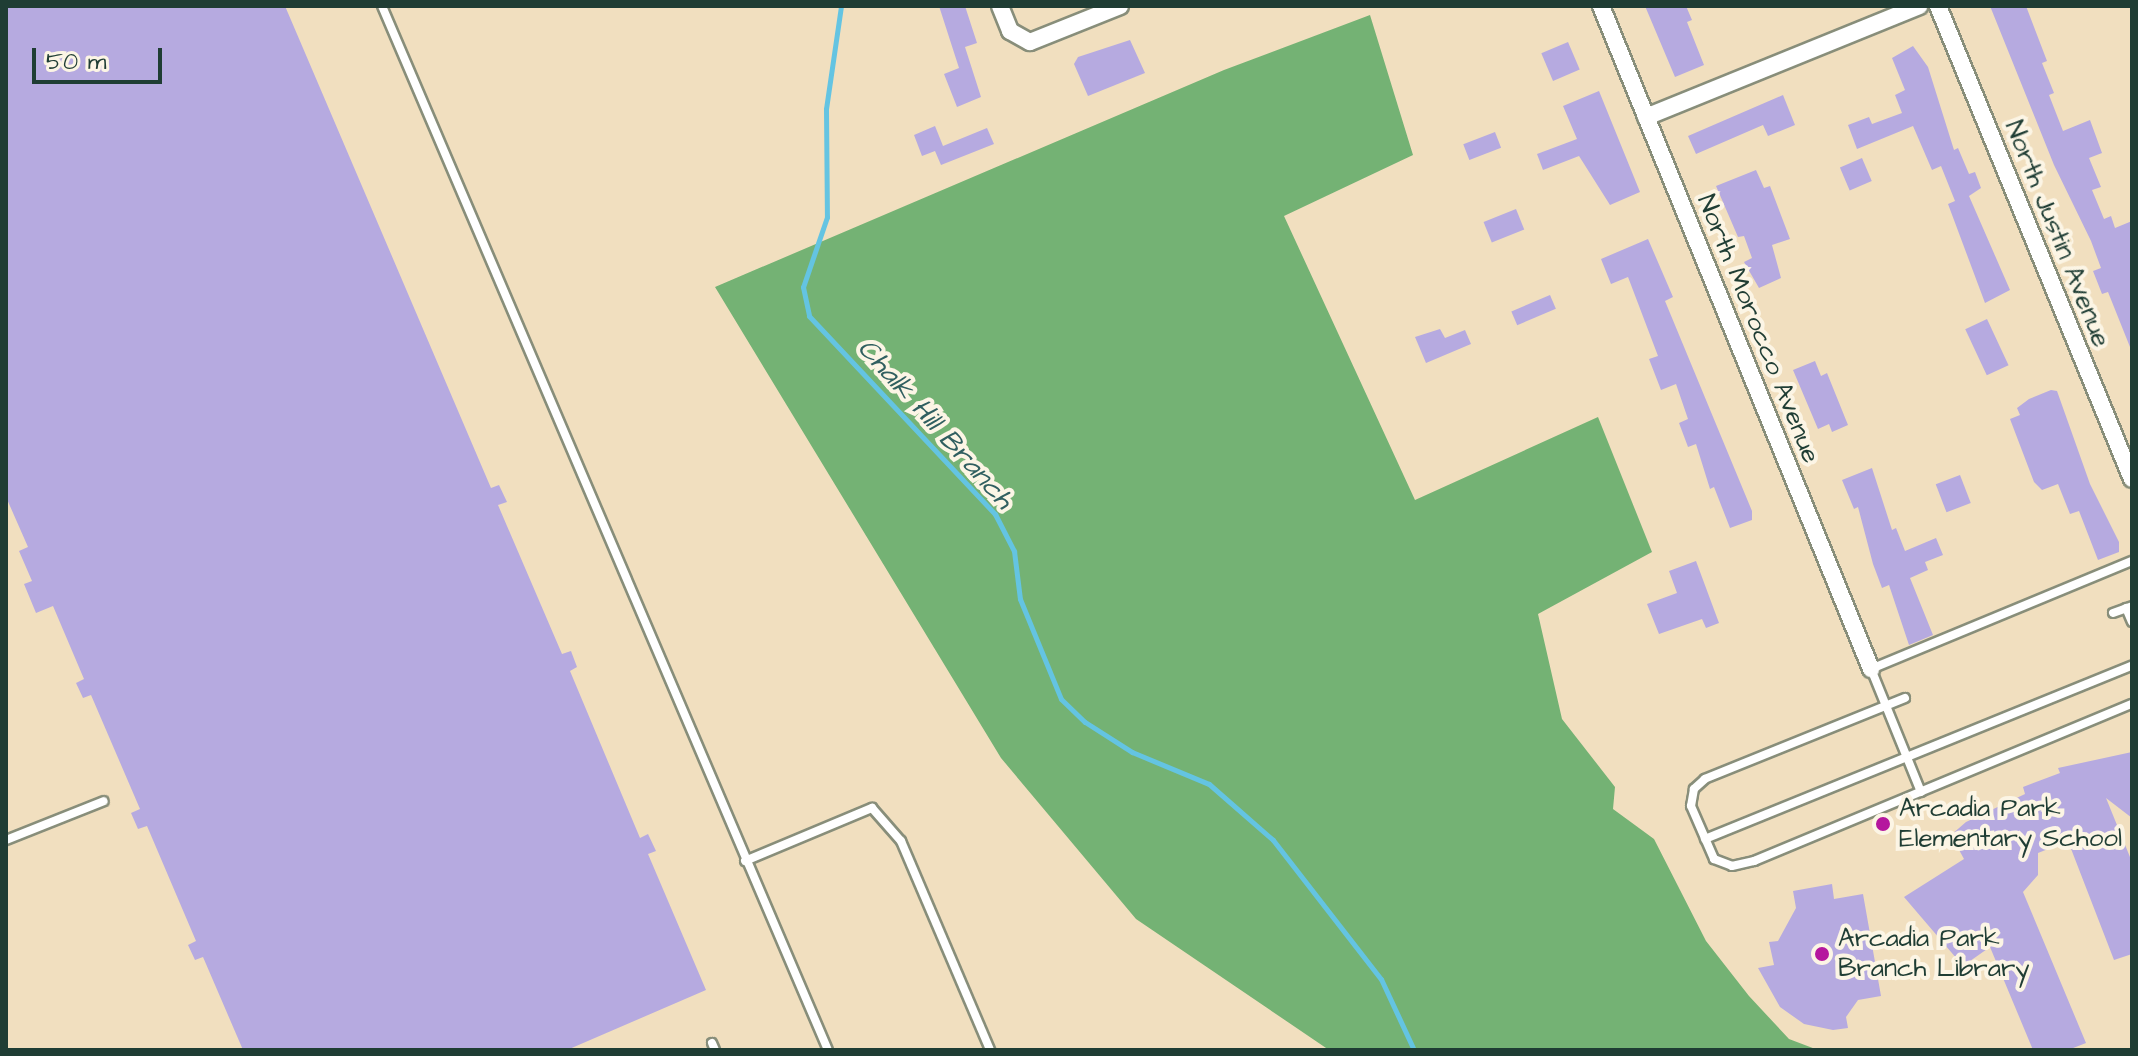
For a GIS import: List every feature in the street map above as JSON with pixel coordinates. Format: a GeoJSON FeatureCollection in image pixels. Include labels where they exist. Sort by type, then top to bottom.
{"type":"FeatureCollection","features":[{"type":"Feature","properties":{"kind":"street"},"geometry":{"type":"LineString","coordinates":[[1000,6],[1010,31],[1022,41],[1120,6]]}},
{"type":"Feature","properties":{"kind":"street","name":"North Morocco Avenue"},"geometry":{"type":"LineString","coordinates":[[1601,6],[1871,669]]}},
{"type":"Feature","properties":{"kind":"street"},"geometry":{"type":"LineString","coordinates":[[1646,117],[1919,6]]}},
{"type":"Feature","properties":{"kind":"street","name":"North Justin Avenue"},"geometry":{"type":"LineString","coordinates":[[1938,6],[2132,479]]}},
{"type":"Feature","properties":{"kind":"lane"},"geometry":{"type":"LineString","coordinates":[[382,6],[828,1050]]}},
{"type":"Feature","properties":{"kind":"lane"},"geometry":{"type":"LineString","coordinates":[[1921,792],[1871,669],[2132,561]]}},
{"type":"Feature","properties":{"kind":"lane"},"geometry":{"type":"LineString","coordinates":[[2113,613],[2129,607],[2132,622]]}},
{"type":"Feature","properties":{"kind":"lane"},"geometry":{"type":"LineString","coordinates":[[1705,839],[2132,666]]}},
{"type":"Feature","properties":{"kind":"lane"},"geometry":{"type":"LineString","coordinates":[[1905,698],[1705,779],[1694,789],[1691,806],[1714,859],[1732,866],[2132,704]]}},
{"type":"Feature","properties":{"kind":"lane"},"geometry":{"type":"LineString","coordinates":[[6,840],[104,801]]}},
{"type":"Feature","properties":{"kind":"lane"},"geometry":{"type":"LineString","coordinates":[[745,861],[872,808],[901,841],[990,1050]]}},
{"type":"Feature","properties":{"kind":"green space"},"geometry":{"type":"Polygon","coordinates":[[[1370,15],[1413,155],[1284,216],[1415,500],[1598,417],[1652,552],[1538,614],[1562,719],[1615,787],[1613,809],[1654,839],[1706,941],[1749,996],[1789,1039],[1818,1050],[1329,1050],[1136,919],[1001,758],[715,287],[1224,70],[1370,15]]]}},
{"type":"Feature","properties":{"kind":"building"},"geometry":{"type":"Polygon","coordinates":[[[6,6],[285,6],[491,488],[499,485],[507,502],[498,505],[562,654],[571,651],[577,667],[570,671],[640,838],[648,834],[656,851],[648,854],[706,990],[567,1050],[243,1050],[203,957],[195,960],[188,945],[196,941],[147,826],[138,829],[131,813],[140,809],[91,695],[83,698],[76,683],[84,679],[53,606],[36,613],[24,584],[32,581],[19,551],[28,547],[6,497],[6,6]]]}},
{"type":"Feature","properties":{"kind":"building"},"geometry":{"type":"Polygon","coordinates":[[[939,6],[965,6],[977,43],[965,47],[981,97],[957,107],[944,74],[959,68],[939,6]]]}},
{"type":"Feature","properties":{"kind":"building"},"geometry":{"type":"Polygon","coordinates":[[[1645,6],[1686,6],[1692,20],[1687,22],[1704,65],[1675,77],[1645,6]]]}},
{"type":"Feature","properties":{"kind":"building"},"geometry":{"type":"Polygon","coordinates":[[[1990,6],[2026,6],[2047,61],[2042,63],[2054,93],[2049,95],[2063,131],[2090,120],[2102,153],[2089,158],[2101,187],[2092,190],[2104,219],[2111,216],[2115,228],[2132,221],[2132,352],[2108,292],[2102,294],[2093,271],[2101,268],[2091,241],[2054,165],[1990,6]]]}},
{"type":"Feature","properties":{"kind":"building"},"geometry":{"type":"Polygon","coordinates":[[[1130,40],[1145,73],[1088,96],[1074,64],[1078,57],[1130,40]]]}},
{"type":"Feature","properties":{"kind":"building"},"geometry":{"type":"Polygon","coordinates":[[[1568,42],[1580,70],[1553,81],[1541,53],[1568,42]]]}},
{"type":"Feature","properties":{"kind":"building"},"geometry":{"type":"Polygon","coordinates":[[[1913,46],[1928,67],[1954,150],[1958,148],[1969,174],[1975,172],[1981,188],[1969,196],[2010,290],[1985,303],[1948,204],[1955,201],[1941,166],[1932,170],[1913,126],[1857,149],[1848,125],[1869,117],[1872,124],[1902,113],[1895,95],[1905,90],[1892,58],[1913,46]]]}},
{"type":"Feature","properties":{"kind":"building"},"geometry":{"type":"Polygon","coordinates":[[[1599,91],[1640,192],[1610,205],[1579,156],[1543,170],[1537,154],[1577,139],[1563,106],[1599,91]]]}},
{"type":"Feature","properties":{"kind":"building"},"geometry":{"type":"Polygon","coordinates":[[[1783,95],[1795,125],[1768,136],[1763,125],[1696,154],[1688,136],[1783,95]]]}},
{"type":"Feature","properties":{"kind":"building"},"geometry":{"type":"Polygon","coordinates":[[[935,126],[943,146],[987,128],[994,144],[941,165],[935,151],[922,156],[914,135],[935,126]]]}},
{"type":"Feature","properties":{"kind":"building"},"geometry":{"type":"Polygon","coordinates":[[[1495,132],[1501,148],[1469,160],[1463,144],[1495,132]]]}},
{"type":"Feature","properties":{"kind":"building"},"geometry":{"type":"Polygon","coordinates":[[[1862,158],[1872,181],[1850,190],[1840,167],[1862,158]]]}},
{"type":"Feature","properties":{"kind":"building"},"geometry":{"type":"Polygon","coordinates":[[[1756,170],[1764,188],[1770,186],[1790,239],[1772,245],[1781,278],[1759,288],[1744,262],[1752,258],[1744,236],[1738,237],[1716,186],[1756,170]]]}},
{"type":"Feature","properties":{"kind":"building"},"geometry":{"type":"Polygon","coordinates":[[[1516,209],[1524,229],[1492,243],[1484,222],[1516,209]]]}},
{"type":"Feature","properties":{"kind":"building"},"geometry":{"type":"Polygon","coordinates":[[[1648,239],[1673,297],[1665,301],[1752,511],[1752,520],[1730,528],[1714,487],[1710,489],[1696,444],[1688,447],[1679,423],[1688,419],[1676,384],[1661,390],[1649,359],[1658,356],[1628,277],[1611,284],[1601,259],[1648,239]]]}},
{"type":"Feature","properties":{"kind":"building"},"geometry":{"type":"Polygon","coordinates":[[[1550,295],[1556,309],[1517,325],[1511,311],[1550,295]]]}},
{"type":"Feature","properties":{"kind":"building"},"geometry":{"type":"Polygon","coordinates":[[[1987,319],[2009,365],[1987,375],[1965,329],[1987,319]]]}},
{"type":"Feature","properties":{"kind":"building"},"geometry":{"type":"Polygon","coordinates":[[[1440,329],[1445,338],[1465,330],[1471,344],[1426,363],[1415,337],[1440,329]]]}},
{"type":"Feature","properties":{"kind":"building"},"geometry":{"type":"Polygon","coordinates":[[[1815,361],[1821,376],[1827,373],[1848,425],[1832,432],[1829,424],[1818,429],[1793,370],[1815,361]]]}},
{"type":"Feature","properties":{"kind":"building"},"geometry":{"type":"Polygon","coordinates":[[[2051,390],[2057,391],[2090,484],[2119,542],[2119,552],[2098,560],[2079,511],[2070,514],[2058,484],[2042,490],[2034,482],[2010,419],[2020,415],[2017,408],[2029,399],[2051,390]]]}},
{"type":"Feature","properties":{"kind":"building"},"geometry":{"type":"Polygon","coordinates":[[[1872,468],[1892,530],[1896,528],[1905,551],[1936,538],[1943,555],[1925,562],[1928,570],[1910,578],[1933,635],[1909,645],[1889,585],[1882,588],[1873,564],[1858,507],[1854,509],[1842,480],[1872,468]]]}},
{"type":"Feature","properties":{"kind":"building"},"geometry":{"type":"Polygon","coordinates":[[[1960,475],[1971,503],[1946,512],[1936,484],[1960,475]]]}},
{"type":"Feature","properties":{"kind":"building"},"geometry":{"type":"Polygon","coordinates":[[[1696,561],[1719,623],[1706,628],[1702,619],[1659,634],[1647,604],[1677,593],[1669,571],[1696,561]]]}},
{"type":"Feature","properties":{"kind":"building","name":"Arcadia Park Elementary School"},"geometry":{"type":"Polygon","coordinates":[[[2132,752],[2132,818],[2106,798],[2132,862],[2132,954],[2114,960],[2068,841],[2038,853],[2038,875],[2023,892],[2086,1043],[2068,1050],[2033,1050],[1990,947],[1963,966],[1904,897],[1964,859],[1951,835],[1966,822],[2025,794],[2023,787],[2060,773],[2058,768],[2132,752]]]}},
{"type":"Feature","properties":{"kind":"building","name":"Arcadia Park Branch Library"},"geometry":{"type":"Polygon","coordinates":[[[1832,884],[1834,899],[1863,894],[1881,996],[1858,1000],[1846,1017],[1848,1028],[1833,1030],[1804,1024],[1780,1007],[1758,968],[1774,965],[1769,942],[1778,941],[1796,908],[1793,891],[1832,884]]]}},
{"type":"Feature","properties":{"kind":"waterway","name":"Chalk Hill Branch"},"geometry":{"type":"LineString","coordinates":[[841,6],[826,109],[827,217],[803,287],[809,316],[995,514],[1014,551],[1020,599],[1061,699],[1085,722],[1132,752],[1209,784],[1273,840],[1381,979],[1414,1050]]}},
{"type":"Feature","properties":{"kind":"place","name":"Arcadia Park Elementary School"},"geometry":{"type":"Point","coordinates":[1883,824]}},
{"type":"Feature","properties":{"kind":"place","name":"Arcadia Park Branch Library"},"geometry":{"type":"Point","coordinates":[1822,954]}}]}
